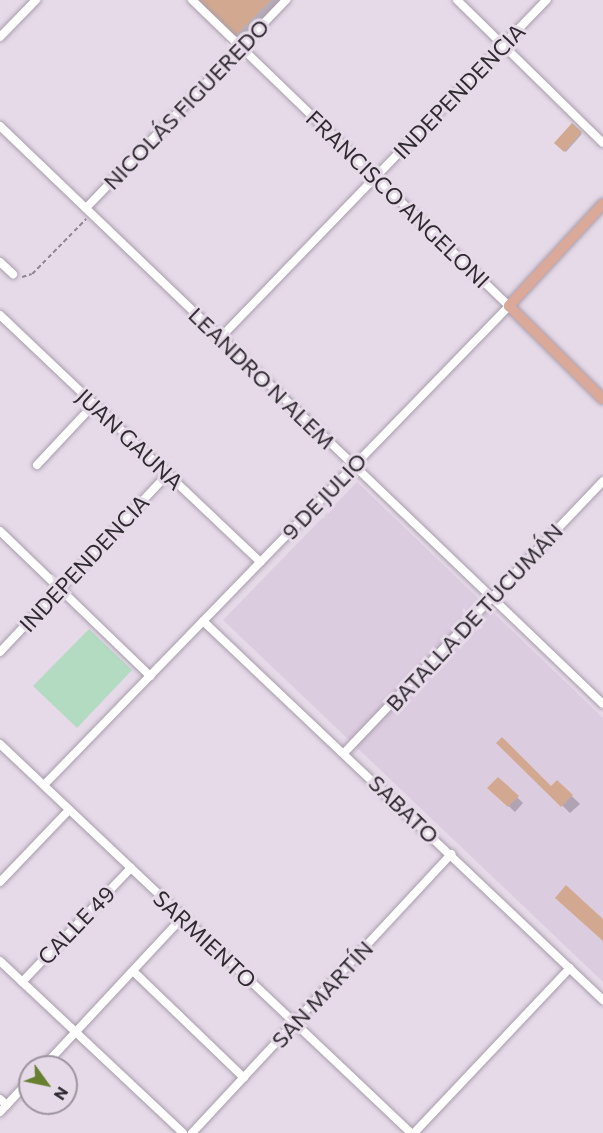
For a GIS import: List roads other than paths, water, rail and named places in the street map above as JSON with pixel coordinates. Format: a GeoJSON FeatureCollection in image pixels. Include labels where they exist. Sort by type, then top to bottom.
{"type":"FeatureCollection","features":[{"type":"Feature","properties":{"kind":"main road","name":"9 DE JULIO"},"geometry":{"type":"LineString","coordinates":[[508,306],[603,204]]}},
{"type":"Feature","properties":{"kind":"main road","name":"FRANCISCO ANGELONI"},"geometry":{"type":"LineString","coordinates":[[508,306],[603,399]]}},
{"type":"Feature","properties":{"kind":"street"},"geometry":{"type":"LineString","coordinates":[[0,37],[36,0]]}},
{"type":"Feature","properties":{"kind":"street","name":"FRANCISCO ANGELONI"},"geometry":{"type":"LineString","coordinates":[[192,0],[508,306]]}},
{"type":"Feature","properties":{"kind":"street","name":"NICOLÁS FIGUEREDO"},"geometry":{"type":"LineString","coordinates":[[89,211],[286,0]]}},
{"type":"Feature","properties":{"kind":"street"},"geometry":{"type":"LineString","coordinates":[[457,0],[603,143]]}},
{"type":"Feature","properties":{"kind":"street","name":"INDEPENDENCIA"},"geometry":{"type":"LineString","coordinates":[[221,337],[547,0]]}},
{"type":"Feature","properties":{"kind":"street","name":"LEANDRO N ALEM"},"geometry":{"type":"LineString","coordinates":[[0,126],[603,704]]}},
{"type":"Feature","properties":{"kind":"street"},"geometry":{"type":"LineString","coordinates":[[0,262],[13,274]]}},
{"type":"Feature","properties":{"kind":"street","name":"9 DE JULIO"},"geometry":{"type":"LineString","coordinates":[[44,785],[508,306]]}},
{"type":"Feature","properties":{"kind":"street","name":"JUAN GAUNA"},"geometry":{"type":"LineString","coordinates":[[0,315],[261,562]]}},
{"type":"Feature","properties":{"kind":"street"},"geometry":{"type":"LineString","coordinates":[[36,465],[94,404]]}},
{"type":"Feature","properties":{"kind":"street","name":"INDEPENDENCIA"},"geometry":{"type":"LineString","coordinates":[[0,652],[168,474]]}},
{"type":"Feature","properties":{"kind":"street","name":"BATALLA DE TUCUMÁN"},"geometry":{"type":"LineString","coordinates":[[345,752],[491,596],[603,481]]}},
{"type":"Feature","properties":{"kind":"street"},"geometry":{"type":"LineString","coordinates":[[0,531],[150,676]]}},
{"type":"Feature","properties":{"kind":"street","name":"SABATO"},"geometry":{"type":"LineString","coordinates":[[203,621],[345,752],[603,1000]]}},
{"type":"Feature","properties":{"kind":"street","name":"SARMIENTO"},"geometry":{"type":"LineString","coordinates":[[0,744],[412,1133]]}},
{"type":"Feature","properties":{"kind":"street"},"geometry":{"type":"LineString","coordinates":[[0,882],[69,810]]}},
{"type":"Feature","properties":{"kind":"street","name":"SAN MARTÍN"},"geometry":{"type":"LineString","coordinates":[[192,1133],[451,854]]}},
{"type":"Feature","properties":{"kind":"street","name":"CALLE 49"},"geometry":{"type":"LineString","coordinates":[[22,982],[131,868]]}},
{"type":"Feature","properties":{"kind":"street"},"geometry":{"type":"LineString","coordinates":[[54,1055],[183,917]]}},
{"type":"Feature","properties":{"kind":"street"},"geometry":{"type":"LineString","coordinates":[[0,962],[183,1133]]}},
{"type":"Feature","properties":{"kind":"street"},"geometry":{"type":"LineString","coordinates":[[412,1133],[570,968]]}},
{"type":"Feature","properties":{"kind":"street"},"geometry":{"type":"LineString","coordinates":[[133,971],[244,1078]]}},
{"type":"Feature","properties":{"kind":"street"},"geometry":{"type":"LineString","coordinates":[[0,1112],[3,1102],[18,1090]]}}]}
